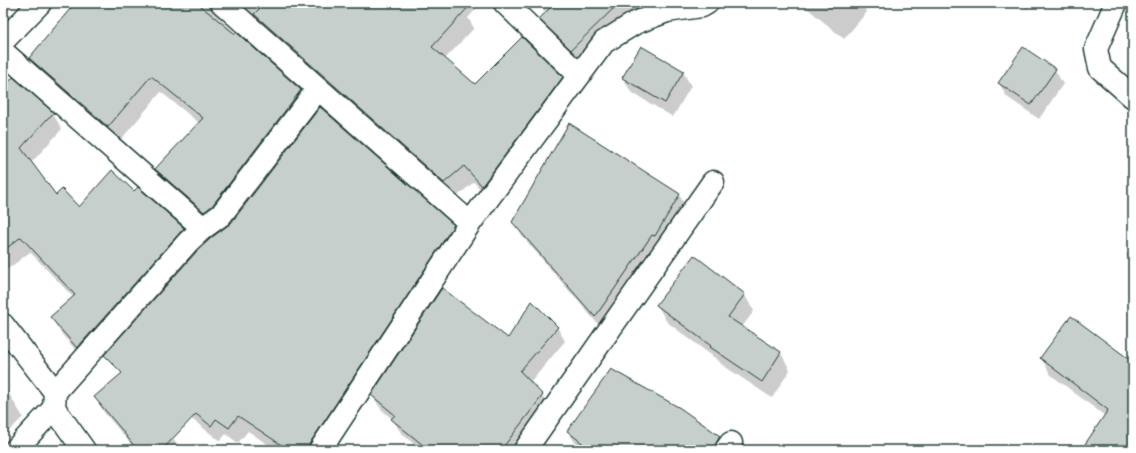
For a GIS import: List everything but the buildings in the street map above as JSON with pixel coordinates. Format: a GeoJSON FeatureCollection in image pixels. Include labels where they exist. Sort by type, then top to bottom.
{"type":"FeatureCollection","features":[{"type":"Feature","properties":{"kind":"street"},"geometry":{"type":"LineString","coordinates":[[3,41],[40,3]]}},
{"type":"Feature","properties":{"kind":"street"},"geometry":{"type":"LineString","coordinates":[[222,3],[470,223]]}},
{"type":"Feature","properties":{"kind":"street"},"geometry":{"type":"LineString","coordinates":[[505,3],[579,75]]}},
{"type":"Feature","properties":{"kind":"street"},"geometry":{"type":"LineString","coordinates":[[320,450],[470,223],[604,42],[634,23],[667,11],[702,6],[707,3]]}},
{"type":"Feature","properties":{"kind":"street"},"geometry":{"type":"LineString","coordinates":[[1116,3],[1096,49],[1100,68],[1133,97]]}},
{"type":"Feature","properties":{"kind":"street"},"geometry":{"type":"LineString","coordinates":[[3,52],[203,228]]}},
{"type":"Feature","properties":{"kind":"street"},"geometry":{"type":"LineString","coordinates":[[14,450],[188,242],[203,228],[221,216],[318,89]]}},
{"type":"Feature","properties":{"kind":"street"},"geometry":{"type":"LineString","coordinates":[[525,450],[713,182]]}},
{"type":"Feature","properties":{"kind":"street"},"geometry":{"type":"LineString","coordinates":[[3,325],[55,400],[84,450]]}}]}
